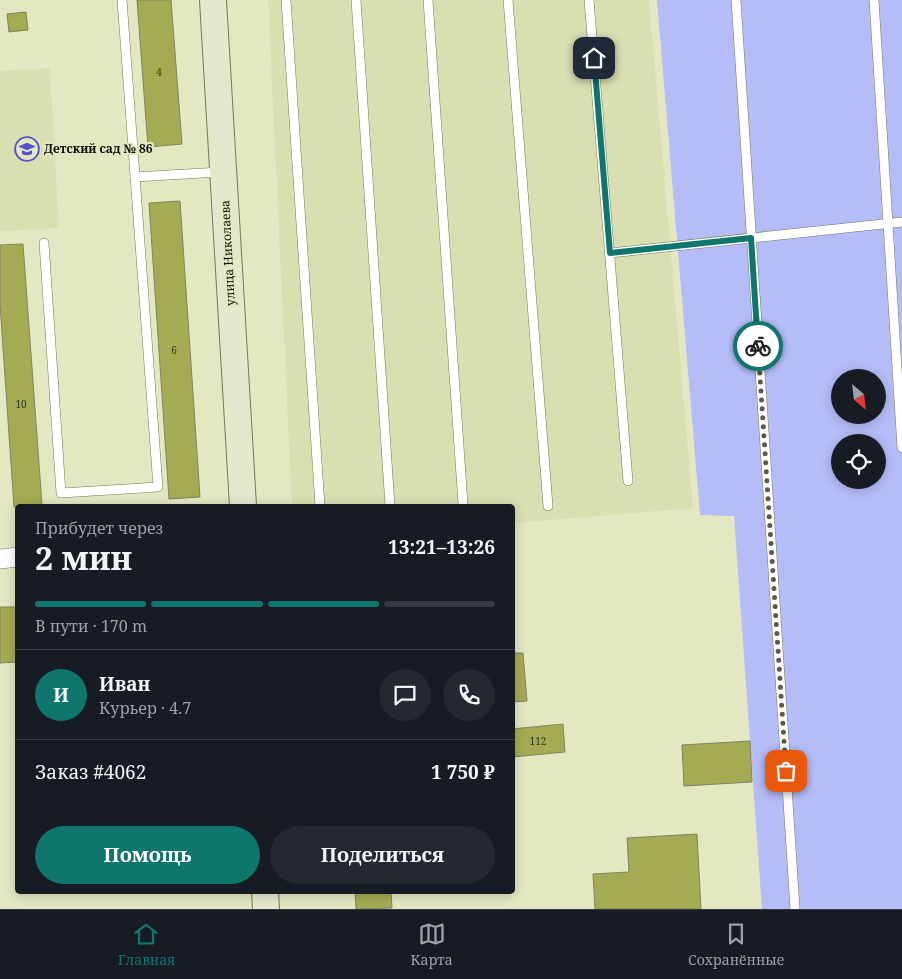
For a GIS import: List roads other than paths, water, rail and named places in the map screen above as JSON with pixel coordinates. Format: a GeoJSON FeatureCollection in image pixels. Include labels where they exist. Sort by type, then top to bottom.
{"type":"FeatureCollection","features":[{"type":"Feature","properties":{"kind":"main road","name":"улица Николаева"},"geometry":{"type":"LineString","coordinates":[[213,0],[243,504]]}},
{"type":"Feature","properties":{"kind":"main road"},"geometry":{"type":"LineString","coordinates":[[265,894],[266,909]]}},
{"type":"Feature","properties":{"kind":"street"},"geometry":{"type":"LineString","coordinates":[[0,559],[15,557]]}},
{"type":"Feature","properties":{"kind":"lane"},"geometry":{"type":"LineString","coordinates":[[44,243],[61,493],[158,487],[122,0]]}},
{"type":"Feature","properties":{"kind":"lane"},"geometry":{"type":"LineString","coordinates":[[286,0],[320,504]]}},
{"type":"Feature","properties":{"kind":"lane"},"geometry":{"type":"LineString","coordinates":[[356,0],[390,504]]}},
{"type":"Feature","properties":{"kind":"lane"},"geometry":{"type":"LineString","coordinates":[[428,0],[463,504]]}},
{"type":"Feature","properties":{"kind":"lane"},"geometry":{"type":"LineString","coordinates":[[508,0],[548,506]]}},
{"type":"Feature","properties":{"kind":"lane"},"geometry":{"type":"LineString","coordinates":[[589,0],[628,481]]}},
{"type":"Feature","properties":{"kind":"lane"},"geometry":{"type":"LineString","coordinates":[[736,0],[795,909]]}},
{"type":"Feature","properties":{"kind":"lane"},"geometry":{"type":"LineString","coordinates":[[874,0],[902,448]]}},
{"type":"Feature","properties":{"kind":"lane"},"geometry":{"type":"LineString","coordinates":[[135,177],[223,171]]}},
{"type":"Feature","properties":{"kind":"lane"},"geometry":{"type":"LineString","coordinates":[[610,253],[902,222]]}},
{"type":"Feature","properties":{"kind":"place","name":"Детский сад № 86"},"geometry":{"type":"Point","coordinates":[27,149]}}]}
